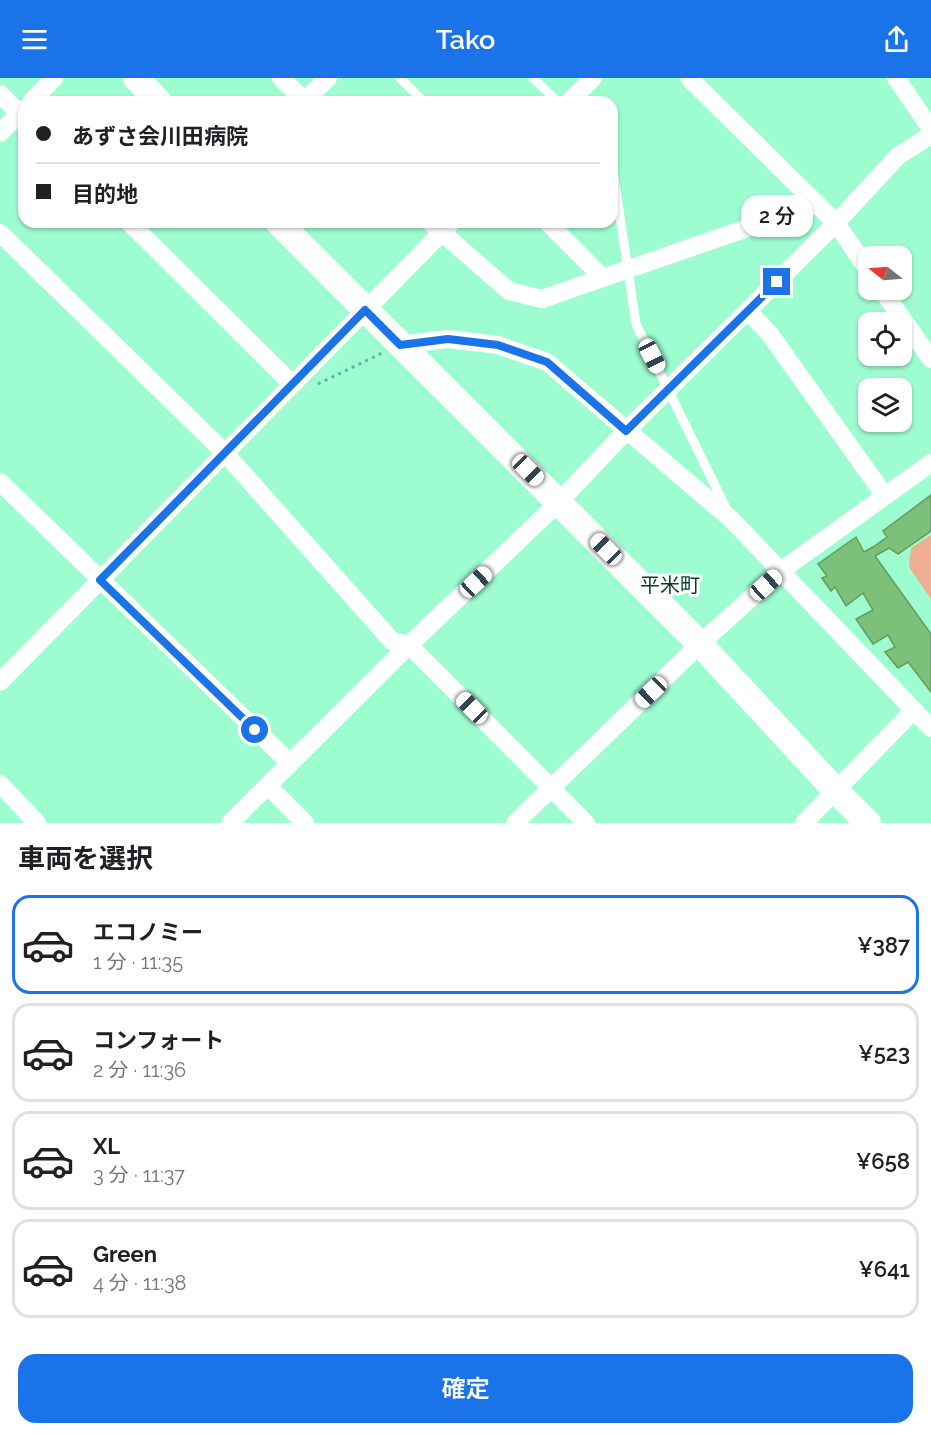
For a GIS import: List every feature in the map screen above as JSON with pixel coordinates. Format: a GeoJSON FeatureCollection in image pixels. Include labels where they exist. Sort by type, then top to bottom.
{"type":"FeatureCollection","features":[{"type":"Feature","properties":{"kind":"street"},"geometry":{"type":"LineString","coordinates":[[38,96],[54,78]]}},
{"type":"Feature","properties":{"kind":"street"},"geometry":{"type":"LineString","coordinates":[[136,78],[153,96]]}},
{"type":"Feature","properties":{"kind":"street"},"geometry":{"type":"LineString","coordinates":[[281,78],[300,96]]}},
{"type":"Feature","properties":{"kind":"street"},"geometry":{"type":"LineString","coordinates":[[310,96],[328,78]]}},
{"type":"Feature","properties":{"kind":"street"},"geometry":{"type":"LineString","coordinates":[[575,96],[593,78]]}},
{"type":"Feature","properties":{"kind":"street"},"geometry":{"type":"LineString","coordinates":[[689,78],[836,223],[858,255]]}},
{"type":"Feature","properties":{"kind":"street"},"geometry":{"type":"LineString","coordinates":[[896,78],[931,129]]}},
{"type":"Feature","properties":{"kind":"street"},"geometry":{"type":"LineString","coordinates":[[0,94],[18,106]]}},
{"type":"Feature","properties":{"kind":"street"},"geometry":{"type":"LineString","coordinates":[[0,133],[18,117]]}},
{"type":"Feature","properties":{"kind":"street"},"geometry":{"type":"LineString","coordinates":[[230,823],[409,645],[559,502],[626,431],[836,223],[898,156],[931,135]]}},
{"type":"Feature","properties":{"kind":"street"},"geometry":{"type":"LineString","coordinates":[[443,228],[509,291],[542,299],[816,204]]}},
{"type":"Feature","properties":{"kind":"street"},"geometry":{"type":"LineString","coordinates":[[135,228],[292,384]]}},
{"type":"Feature","properties":{"kind":"street"},"geometry":{"type":"LineString","coordinates":[[284,228],[700,644],[868,823]]}},
{"type":"Feature","properties":{"kind":"street"},"geometry":{"type":"LineString","coordinates":[[0,682],[365,310],[439,228]]}},
{"type":"Feature","properties":{"kind":"street"},"geometry":{"type":"LineString","coordinates":[[553,228],[603,278]]}},
{"type":"Feature","properties":{"kind":"street"},"geometry":{"type":"LineString","coordinates":[[0,233],[224,452],[392,642],[409,645],[586,823]]}},
{"type":"Feature","properties":{"kind":"street"},"geometry":{"type":"LineString","coordinates":[[889,300],[931,359]]}},
{"type":"Feature","properties":{"kind":"street"},"geometry":{"type":"LineString","coordinates":[[748,311],[769,333],[885,496]]}},
{"type":"Feature","properties":{"kind":"street"},"geometry":{"type":"LineString","coordinates":[[400,345],[448,339],[498,345],[547,362],[731,519],[931,728]]}},
{"type":"Feature","properties":{"kind":"street"},"geometry":{"type":"LineString","coordinates":[[514,823],[700,644],[782,570],[931,463]]}},
{"type":"Feature","properties":{"kind":"street"},"geometry":{"type":"LineString","coordinates":[[0,483],[290,763]]}},
{"type":"Feature","properties":{"kind":"street"},"geometry":{"type":"LineString","coordinates":[[804,823],[837,792],[914,710]]}},
{"type":"Feature","properties":{"kind":"street"},"geometry":{"type":"LineString","coordinates":[[0,783],[37,823]]}},
{"type":"Feature","properties":{"kind":"street"},"geometry":{"type":"LineString","coordinates":[[268,786],[305,823]]}},
{"type":"Feature","properties":{"kind":"lane"},"geometry":{"type":"LineString","coordinates":[[400,78],[418,96]]}},
{"type":"Feature","properties":{"kind":"lane"},"geometry":{"type":"LineString","coordinates":[[533,78],[552,96]]}},
{"type":"Feature","properties":{"kind":"lane"},"geometry":{"type":"LineString","coordinates":[[618,206],[636,324],[731,519]]}},
{"type":"Feature","properties":{"kind":"path"},"geometry":{"type":"LineString","coordinates":[[292,384],[302,387],[322,383],[400,345]]}},
{"type":"Feature","properties":{"kind":"shaded area"},"geometry":{"type":"Polygon","coordinates":[[[931,535],[931,599],[909,567],[911,548],[931,535]]]}},
{"type":"Feature","properties":{"kind":"building"},"geometry":{"type":"Polygon","coordinates":[[[931,495],[931,531],[898,554],[889,548],[875,556],[931,634],[931,692],[908,662],[898,668],[885,652],[895,647],[888,635],[873,644],[856,619],[873,610],[863,593],[846,606],[835,587],[831,591],[822,578],[827,576],[818,564],[856,537],[864,552],[873,547],[887,537],[883,531],[931,495]]]}},
{"type":"Feature","properties":{"kind":"district","name":"平米町"},"geometry":{"type":"Point","coordinates":[670,585]}},
{"type":"Feature","properties":{"kind":"route"},"geometry":{"type":"LineString","coordinates":[[255,730],[100,580],[365,310],[400,345],[448,339],[498,345],[547,362],[626,431],[777,282]]}}]}
